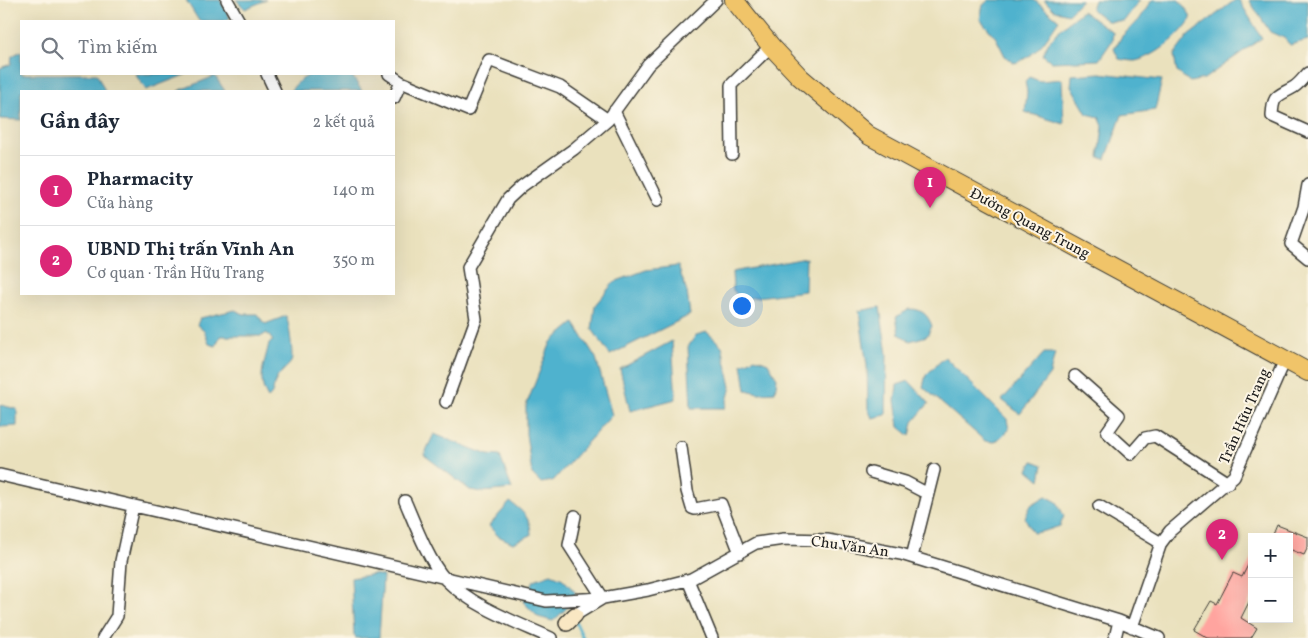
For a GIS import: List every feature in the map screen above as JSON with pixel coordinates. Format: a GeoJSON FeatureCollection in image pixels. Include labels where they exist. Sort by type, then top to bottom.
{"type":"FeatureCollection","features":[{"type":"Feature","properties":{"kind":"main road","name":"Đường Quang Trung"},"geometry":{"type":"LineString","coordinates":[[734,0],[771,46],[800,77],[855,124],[884,145],[1308,372]]}},
{"type":"Feature","properties":{"kind":"street"},"geometry":{"type":"LineString","coordinates":[[227,0],[238,20]]}},
{"type":"Feature","properties":{"kind":"street"},"geometry":{"type":"LineString","coordinates":[[446,402],[476,319],[468,273],[470,263],[508,199],[522,186],[574,149],[611,115],[648,65],[716,0]]}},
{"type":"Feature","properties":{"kind":"street"},"geometry":{"type":"LineString","coordinates":[[732,154],[731,85],[771,46]]}},
{"type":"Feature","properties":{"kind":"street"},"geometry":{"type":"LineString","coordinates":[[390,75],[401,82],[468,110],[489,60],[560,87],[611,115],[658,200]]}},
{"type":"Feature","properties":{"kind":"street"},"geometry":{"type":"LineString","coordinates":[[1308,72],[1294,87],[1276,95],[1272,116],[1308,132]]}},
{"type":"Feature","properties":{"kind":"street"},"geometry":{"type":"LineString","coordinates":[[268,75],[275,90]]}},
{"type":"Feature","properties":{"kind":"street"},"geometry":{"type":"LineString","coordinates":[[395,96],[401,82]]}},
{"type":"Feature","properties":{"kind":"street"},"geometry":{"type":"LineString","coordinates":[[1308,185],[1304,207],[1291,244],[1308,258]]}},
{"type":"Feature","properties":{"kind":"street","name":"Trần Hữu Trang"},"geometry":{"type":"LineString","coordinates":[[1132,627],[1161,543],[1170,530],[1228,483],[1240,463],[1285,360]]}},
{"type":"Feature","properties":{"kind":"street"},"geometry":{"type":"LineString","coordinates":[[1075,376],[1119,415],[1107,432],[1131,454],[1145,438],[1155,436],[1228,483]]}},
{"type":"Feature","properties":{"kind":"street"},"geometry":{"type":"LineString","coordinates":[[682,447],[687,491],[692,508],[695,510],[719,504],[724,506],[740,553]]}},
{"type":"Feature","properties":{"kind":"street"},"geometry":{"type":"LineString","coordinates":[[912,557],[934,470]]}},
{"type":"Feature","properties":{"kind":"street"},"geometry":{"type":"LineString","coordinates":[[871,472],[905,482],[928,494]]}},
{"type":"Feature","properties":{"kind":"street"},"geometry":{"type":"LineString","coordinates":[[0,475],[546,601],[603,598],[569,545],[575,516]]}},
{"type":"Feature","properties":{"kind":"street"},"geometry":{"type":"LineString","coordinates":[[405,500],[429,552],[444,578],[477,603],[552,638]]}},
{"type":"Feature","properties":{"kind":"street"},"geometry":{"type":"LineString","coordinates":[[103,638],[117,616],[121,561],[133,506]]}},
{"type":"Feature","properties":{"kind":"street"},"geometry":{"type":"LineString","coordinates":[[1099,506],[1161,543]]}},
{"type":"Feature","properties":{"kind":"street","name":"Chu Văn An"},"geometry":{"type":"LineString","coordinates":[[552,638],[571,619],[603,598],[688,580],[709,571],[756,543],[784,539],[827,540],[912,557],[1119,622],[1159,638]]}},
{"type":"Feature","properties":{"kind":"street"},"geometry":{"type":"LineString","coordinates":[[688,580],[712,638]]}},
{"type":"Feature","properties":{"kind":"street"},"geometry":{"type":"LineString","coordinates":[[1114,638],[1119,622]]}},
{"type":"Feature","properties":{"kind":"water"},"geometry":{"type":"Polygon","coordinates":[[[186,0],[220,0],[230,18],[227,20],[198,20],[186,0]]]}},
{"type":"Feature","properties":{"kind":"water"},"geometry":{"type":"Polygon","coordinates":[[[236,0],[266,0],[245,9],[236,0]]]}},
{"type":"Feature","properties":{"kind":"water"},"geometry":{"type":"Polygon","coordinates":[[[989,0],[1034,0],[1059,20],[1036,51],[1015,63],[1005,56],[996,38],[980,19],[983,5],[989,0]]]}},
{"type":"Feature","properties":{"kind":"water"},"geometry":{"type":"Polygon","coordinates":[[[1044,0],[1082,0],[1068,14],[1054,10],[1044,0]]]}},
{"type":"Feature","properties":{"kind":"water"},"geometry":{"type":"Polygon","coordinates":[[[1094,0],[1140,0],[1124,21],[1107,21],[1091,9],[1094,0]]]}},
{"type":"Feature","properties":{"kind":"water"},"geometry":{"type":"Polygon","coordinates":[[[1152,0],[1179,0],[1189,13],[1191,19],[1174,39],[1151,55],[1135,61],[1119,59],[1114,49],[1122,36],[1139,20],[1152,0]]]}},
{"type":"Feature","properties":{"kind":"water"},"geometry":{"type":"Polygon","coordinates":[[[1235,0],[1239,0],[1262,38],[1204,79],[1190,82],[1177,72],[1174,55],[1188,36],[1235,0]]]}},
{"type":"Feature","properties":{"kind":"water"},"geometry":{"type":"Polygon","coordinates":[[[1249,0],[1308,0],[1308,40],[1290,45],[1284,38],[1270,32],[1249,0]]]}},
{"type":"Feature","properties":{"kind":"water"},"geometry":{"type":"Polygon","coordinates":[[[1082,11],[1113,32],[1112,41],[1099,60],[1052,62],[1043,55],[1046,48],[1059,30],[1082,11]]]}},
{"type":"Feature","properties":{"kind":"water"},"geometry":{"type":"Polygon","coordinates":[[[20,52],[20,75],[97,75],[105,90],[20,90],[20,120],[0,119],[0,68],[11,64],[12,56],[20,52]]]}},
{"type":"Feature","properties":{"kind":"water"},"geometry":{"type":"Polygon","coordinates":[[[1100,73],[1162,80],[1155,110],[1122,115],[1106,159],[1099,158],[1103,126],[1099,117],[1087,114],[1071,86],[1072,75],[1100,73]]]}},
{"type":"Feature","properties":{"kind":"water"},"geometry":{"type":"Polygon","coordinates":[[[136,75],[184,75],[146,90],[136,75]]]}},
{"type":"Feature","properties":{"kind":"water"},"geometry":{"type":"Polygon","coordinates":[[[309,75],[352,75],[361,90],[291,90],[299,81],[309,75]]]}},
{"type":"Feature","properties":{"kind":"water"},"geometry":{"type":"Polygon","coordinates":[[[215,76],[224,90],[180,90],[215,76]]]}},
{"type":"Feature","properties":{"kind":"water"},"geometry":{"type":"Polygon","coordinates":[[[1029,77],[1040,81],[1062,79],[1064,124],[1025,112],[1027,92],[1025,81],[1029,77]]]}},
{"type":"Feature","properties":{"kind":"water"},"geometry":{"type":"Polygon","coordinates":[[[806,258],[805,291],[741,299],[733,290],[732,272],[806,258]]]}},
{"type":"Feature","properties":{"kind":"water"},"geometry":{"type":"Polygon","coordinates":[[[678,266],[687,292],[690,315],[610,355],[592,329],[595,305],[614,282],[646,270],[678,266]]]}},
{"type":"Feature","properties":{"kind":"water"},"geometry":{"type":"Polygon","coordinates":[[[880,307],[887,354],[886,415],[872,418],[868,409],[867,366],[859,311],[880,307]]]}},
{"type":"Feature","properties":{"kind":"water"},"geometry":{"type":"Polygon","coordinates":[[[910,309],[924,313],[932,326],[927,336],[910,341],[899,334],[896,317],[910,309]]]}},
{"type":"Feature","properties":{"kind":"water"},"geometry":{"type":"Polygon","coordinates":[[[235,310],[244,314],[257,314],[265,324],[286,316],[291,339],[292,359],[277,377],[268,398],[264,391],[262,378],[269,343],[273,341],[267,333],[262,336],[220,336],[216,346],[209,344],[204,331],[197,325],[200,318],[235,310]]]}},
{"type":"Feature","properties":{"kind":"water"},"geometry":{"type":"Polygon","coordinates":[[[574,323],[596,358],[612,415],[553,481],[541,483],[532,474],[526,434],[526,406],[551,342],[574,323]]]}},
{"type":"Feature","properties":{"kind":"water"},"geometry":{"type":"Polygon","coordinates":[[[707,332],[722,346],[731,387],[725,408],[691,408],[688,347],[696,335],[707,332]]]}},
{"type":"Feature","properties":{"kind":"water"},"geometry":{"type":"Polygon","coordinates":[[[672,341],[676,399],[630,411],[620,369],[672,341]]]}},
{"type":"Feature","properties":{"kind":"water"},"geometry":{"type":"Polygon","coordinates":[[[1044,353],[1055,353],[1050,374],[1020,414],[1002,400],[1044,353]]]}},
{"type":"Feature","properties":{"kind":"water"},"geometry":{"type":"Polygon","coordinates":[[[945,357],[1007,419],[1009,430],[995,442],[985,441],[923,387],[926,375],[945,357]]]}},
{"type":"Feature","properties":{"kind":"water"},"geometry":{"type":"Polygon","coordinates":[[[755,358],[768,363],[777,378],[775,392],[759,393],[746,390],[742,364],[755,358]]]}},
{"type":"Feature","properties":{"kind":"water"},"geometry":{"type":"Polygon","coordinates":[[[909,381],[929,403],[913,422],[910,436],[899,427],[895,401],[897,385],[909,381]]]}},
{"type":"Feature","properties":{"kind":"water"},"geometry":{"type":"Polygon","coordinates":[[[0,405],[17,409],[17,426],[0,427],[0,405]]]}},
{"type":"Feature","properties":{"kind":"water"},"geometry":{"type":"Polygon","coordinates":[[[434,434],[488,455],[500,456],[512,489],[482,492],[470,490],[424,455],[434,434]]]}},
{"type":"Feature","properties":{"kind":"water"},"geometry":{"type":"Polygon","coordinates":[[[1033,461],[1043,465],[1040,480],[1028,470],[1033,461]]]}},
{"type":"Feature","properties":{"kind":"water"},"geometry":{"type":"Polygon","coordinates":[[[1046,496],[1057,502],[1064,516],[1060,526],[1033,533],[1025,518],[1031,505],[1046,496]]]}},
{"type":"Feature","properties":{"kind":"water"},"geometry":{"type":"Polygon","coordinates":[[[510,502],[528,519],[531,529],[531,535],[513,543],[498,536],[489,526],[510,502]]]}},
{"type":"Feature","properties":{"kind":"water"},"geometry":{"type":"Polygon","coordinates":[[[374,574],[383,576],[379,638],[356,638],[354,635],[351,578],[374,574]]]}},
{"type":"Feature","properties":{"kind":"water"},"geometry":{"type":"Polygon","coordinates":[[[551,574],[563,579],[576,593],[566,609],[553,621],[538,617],[523,602],[534,580],[551,574]]]}},
{"type":"Feature","properties":{"kind":"building"},"geometry":{"type":"Polygon","coordinates":[[[1277,525],[1308,537],[1308,547],[1304,555],[1293,551],[1293,533],[1274,533],[1277,525]]]}},
{"type":"Feature","properties":{"kind":"building"},"geometry":{"type":"Polygon","coordinates":[[[1248,565],[1248,604],[1241,618],[1257,628],[1251,638],[1208,638],[1194,630],[1211,601],[1217,604],[1233,573],[1242,577],[1248,565]]]}},
{"type":"Feature","properties":{"kind":"waterway"},"geometry":{"type":"LineString","coordinates":[[575,621],[583,638]]}},
{"type":"Feature","properties":{"kind":"place","name":"Pharmacity"},"geometry":{"type":"Point","coordinates":[930,208]}},
{"type":"Feature","properties":{"kind":"place","name":"UBND Thị trấn Vĩnh An"},"geometry":{"type":"Point","coordinates":[1222,560]}}]}
